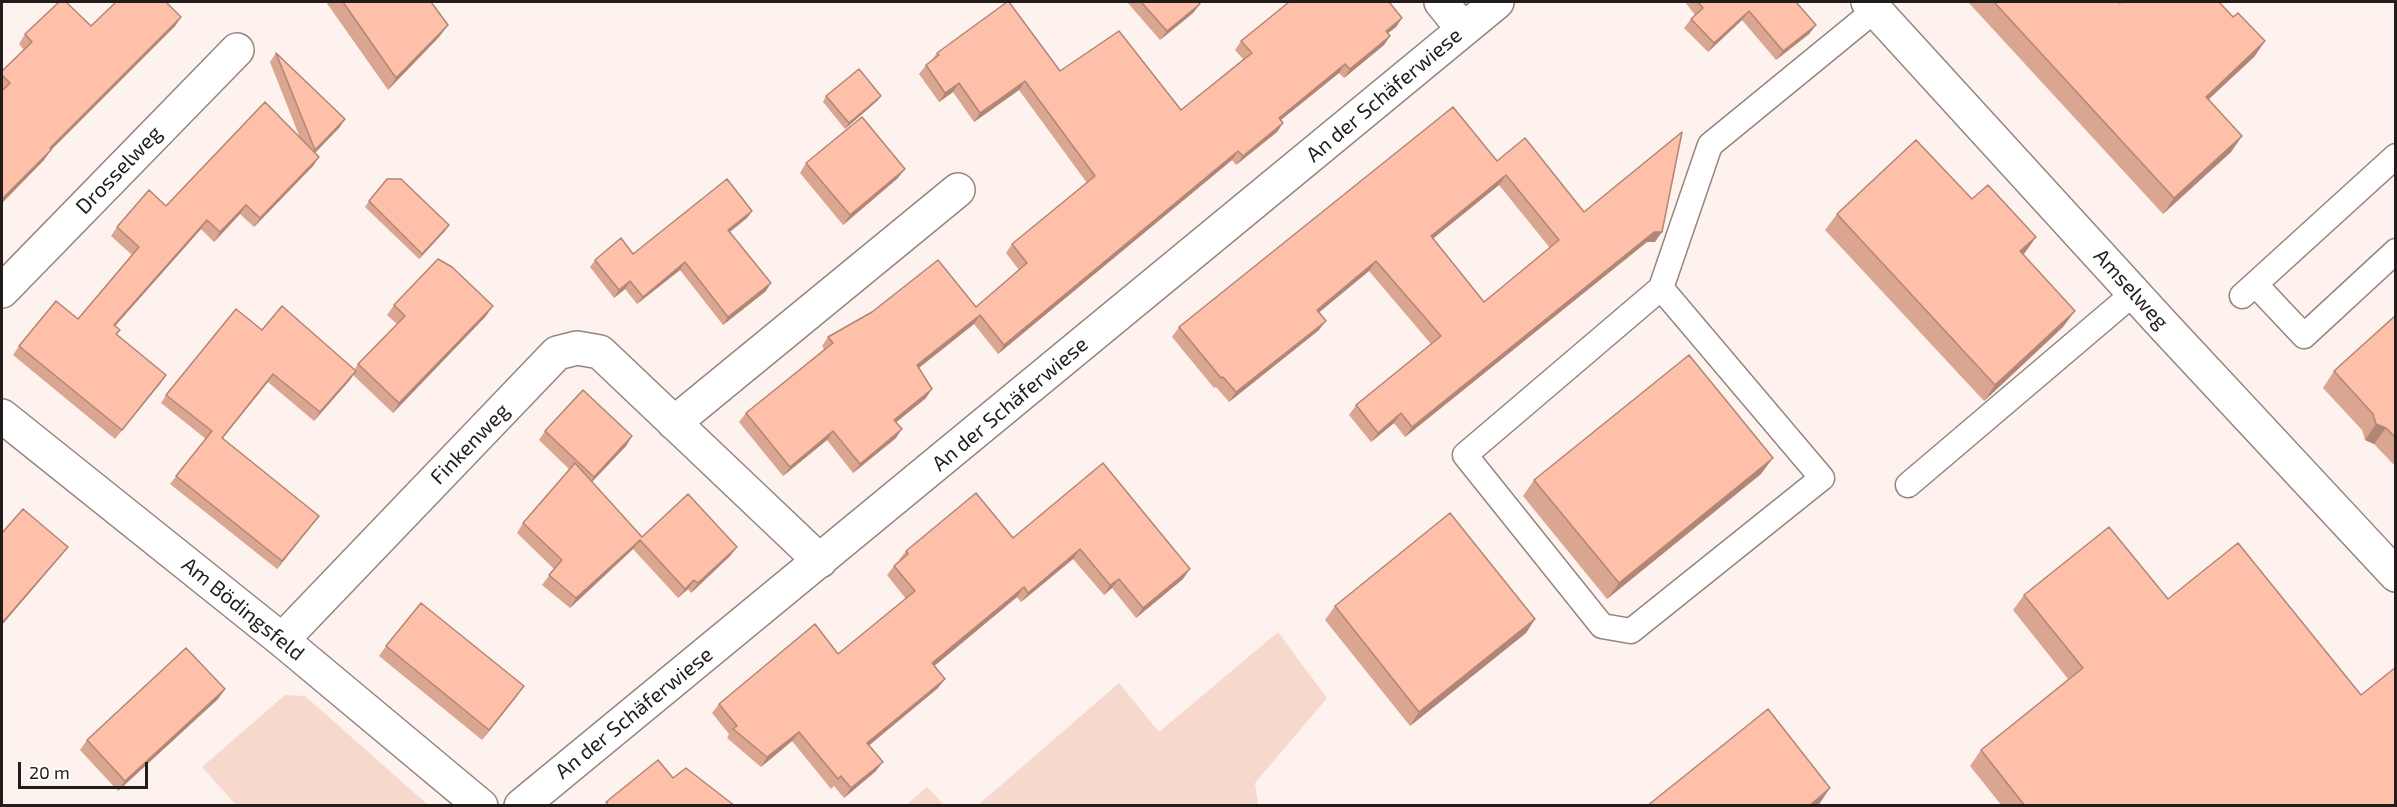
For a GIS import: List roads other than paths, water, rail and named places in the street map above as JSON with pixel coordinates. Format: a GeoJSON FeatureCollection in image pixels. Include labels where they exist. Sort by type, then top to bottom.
{"type":"FeatureCollection","features":[{"type":"Feature","properties":{"kind":"street"},"geometry":{"type":"LineString","coordinates":[[1441,2],[1463,29]]}},
{"type":"Feature","properties":{"kind":"street","name":"An der Schäferwiese"},"geometry":{"type":"LineString","coordinates":[[521,806],[1497,2]]}},
{"type":"Feature","properties":{"kind":"street","name":"Amselweg"},"geometry":{"type":"LineString","coordinates":[[1872,6],[2396,575]]}},
{"type":"Feature","properties":{"kind":"street","name":"Drosselweg"},"geometry":{"type":"LineString","coordinates":[[2,291],[237,50]]}},
{"type":"Feature","properties":{"kind":"street"},"geometry":{"type":"LineString","coordinates":[[674,423],[958,190]]}},
{"type":"Feature","properties":{"kind":"street","name":"Finkenweg"},"geometry":{"type":"LineString","coordinates":[[282,640],[557,353],[577,348],[600,352],[819,561]]}},
{"type":"Feature","properties":{"kind":"street","name":"Am Bödingsfeld"},"geometry":{"type":"LineString","coordinates":[[2,416],[282,640],[481,806]]}},
{"type":"Feature","properties":{"kind":"lane"},"geometry":{"type":"LineString","coordinates":[[1661,288],[1822,478],[1631,631],[1602,626],[1465,455],[1661,288],[1710,145],[1872,6]]}},
{"type":"Feature","properties":{"kind":"lane"},"geometry":{"type":"LineString","coordinates":[[2395,157],[2248,290],[2304,336],[2396,251]]}},
{"type":"Feature","properties":{"kind":"lane"},"geometry":{"type":"LineString","coordinates":[[1908,485],[2134,292]]}}]}
